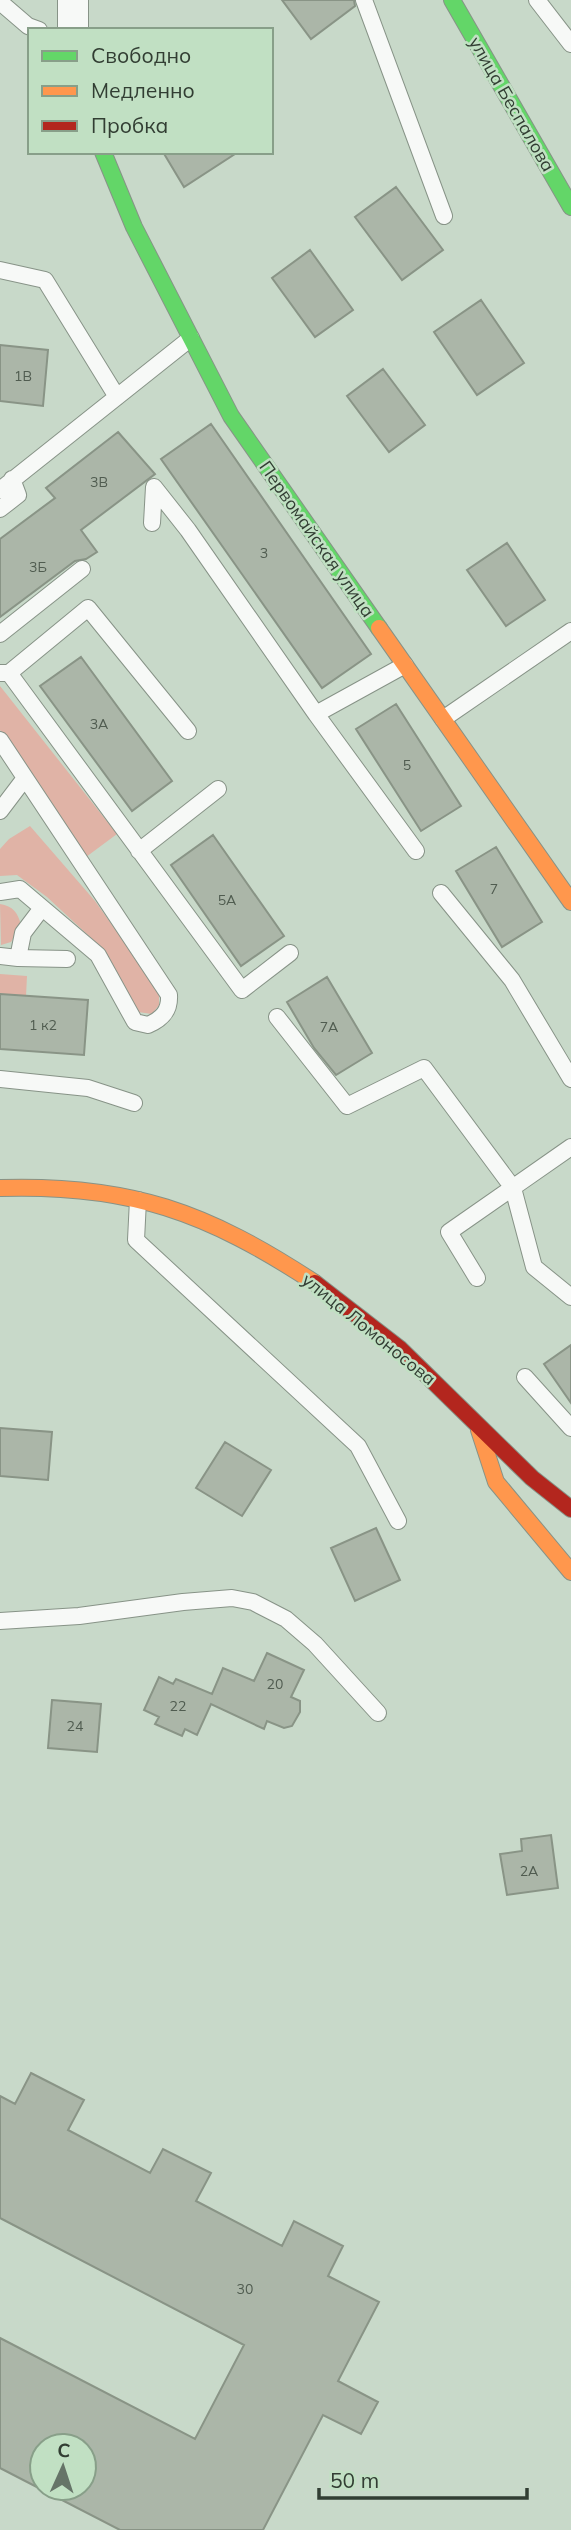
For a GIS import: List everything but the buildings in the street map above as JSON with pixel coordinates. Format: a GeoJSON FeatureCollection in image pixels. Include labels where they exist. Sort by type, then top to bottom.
{"type":"FeatureCollection","features":[{"type":"Feature","properties":{"kind":"street"},"geometry":{"type":"LineString","coordinates":[[73,0],[73,28]]}},
{"type":"Feature","properties":{"kind":"street","name":"улица Беспалова"},"geometry":{"type":"LineString","coordinates":[[452,0],[571,207]]}},
{"type":"Feature","properties":{"kind":"street","name":"Первомайская улица"},"geometry":{"type":"LineString","coordinates":[[104,154],[134,227],[231,416],[571,902]]}},
{"type":"Feature","properties":{"kind":"street","name":"улица Ломоносова"},"geometry":{"type":"LineString","coordinates":[[0,1188],[50,1186],[138,1200],[191,1214],[317,1283],[425,1370],[476,1421],[496,1482],[571,1572]]}},
{"type":"Feature","properties":{"kind":"street"},"geometry":{"type":"LineString","coordinates":[[476,1421],[543,1490],[571,1509]]}},
{"type":"Feature","properties":{"kind":"lane"},"geometry":{"type":"LineString","coordinates":[[364,0],[444,216]]}},
{"type":"Feature","properties":{"kind":"lane"},"geometry":{"type":"LineString","coordinates":[[537,0],[571,44]]}},
{"type":"Feature","properties":{"kind":"lane"},"geometry":{"type":"LineString","coordinates":[[0,2],[34,28]]}},
{"type":"Feature","properties":{"kind":"lane"},"geometry":{"type":"LineString","coordinates":[[0,270],[45,280],[117,397]]}},
{"type":"Feature","properties":{"kind":"lane"},"geometry":{"type":"LineString","coordinates":[[0,509],[18,495],[6,485],[191,338]]}},
{"type":"Feature","properties":{"kind":"lane"},"geometry":{"type":"LineString","coordinates":[[152,523],[154,487],[188,530],[316,715],[416,851]]}},
{"type":"Feature","properties":{"kind":"lane"},"geometry":{"type":"LineString","coordinates":[[0,634],[82,569]]}},
{"type":"Feature","properties":{"kind":"lane"},"geometry":{"type":"LineString","coordinates":[[188,732],[88,608],[5,673],[82,768],[139,851],[242,990],[290,953]]}},
{"type":"Feature","properties":{"kind":"lane"},"geometry":{"type":"LineString","coordinates":[[443,719],[571,631]]}},
{"type":"Feature","properties":{"kind":"lane"},"geometry":{"type":"LineString","coordinates":[[316,715],[405,665]]}},
{"type":"Feature","properties":{"kind":"lane"},"geometry":{"type":"LineString","coordinates":[[0,740],[169,995],[169,1006],[164,1014],[148,1025],[135,1023],[98,955],[20,889],[0,892]]}},
{"type":"Feature","properties":{"kind":"lane"},"geometry":{"type":"LineString","coordinates":[[0,811],[25,778]]}},
{"type":"Feature","properties":{"kind":"lane"},"geometry":{"type":"LineString","coordinates":[[139,851],[218,789]]}},
{"type":"Feature","properties":{"kind":"lane"},"geometry":{"type":"LineString","coordinates":[[441,893],[512,981],[571,1079]]}},
{"type":"Feature","properties":{"kind":"lane"},"geometry":{"type":"LineString","coordinates":[[18,958],[23,933],[42,908]]}},
{"type":"Feature","properties":{"kind":"lane"},"geometry":{"type":"LineString","coordinates":[[0,956],[67,959]]}},
{"type":"Feature","properties":{"kind":"lane"},"geometry":{"type":"LineString","coordinates":[[277,1017],[347,1106],[424,1068],[513,1188],[534,1267],[571,1297]]}},
{"type":"Feature","properties":{"kind":"lane"},"geometry":{"type":"LineString","coordinates":[[0,1079],[88,1088],[134,1103]]}},
{"type":"Feature","properties":{"kind":"lane"},"geometry":{"type":"LineString","coordinates":[[477,1278],[449,1233],[571,1147]]}},
{"type":"Feature","properties":{"kind":"lane"},"geometry":{"type":"LineString","coordinates":[[138,1200],[136,1240],[358,1446],[398,1521]]}},
{"type":"Feature","properties":{"kind":"lane"},"geometry":{"type":"LineString","coordinates":[[525,1377],[571,1428]]}},
{"type":"Feature","properties":{"kind":"lane"},"geometry":{"type":"LineString","coordinates":[[0,1621],[79,1616],[232,1598],[253,1602],[286,1619],[315,1644],[378,1713]]}},
{"type":"Feature","properties":{"kind":"shaded area"},"geometry":{"type":"Polygon","coordinates":[[[0,686],[117,834],[86,857],[0,730],[0,686]]]}},
{"type":"Feature","properties":{"kind":"shaded area"},"geometry":{"type":"Polygon","coordinates":[[[30,826],[95,901],[150,978],[159,996],[159,1005],[152,1014],[138,1012],[103,949],[47,897],[17,875],[0,876],[0,849],[9,839],[30,826]]]}},
{"type":"Feature","properties":{"kind":"shaded area"},"geometry":{"type":"Polygon","coordinates":[[[0,904],[14,911],[21,925],[11,942],[1,945],[0,904]]]}},
{"type":"Feature","properties":{"kind":"shaded area"},"geometry":{"type":"Polygon","coordinates":[[[0,974],[27,976],[26,996],[0,994],[0,974]]]}},
{"type":"Feature","properties":{"kind":"traffic: fast"},"geometry":{"type":"LineString","coordinates":[[452,0],[571,207]]}},
{"type":"Feature","properties":{"kind":"traffic: fast"},"geometry":{"type":"LineString","coordinates":[[104,154],[134,227],[231,416],[379,628]]}},
{"type":"Feature","properties":{"kind":"traffic: slow"},"geometry":{"type":"LineString","coordinates":[[379,628],[571,902]]}},
{"type":"Feature","properties":{"kind":"traffic: slow"},"geometry":{"type":"LineString","coordinates":[[0,1188],[89,1191],[166,1207],[238,1238],[315,1283]]}},
{"type":"Feature","properties":{"kind":"traffic: slow"},"geometry":{"type":"LineString","coordinates":[[479,1430],[496,1482],[571,1572]]}},
{"type":"Feature","properties":{"kind":"traffic: jam"},"geometry":{"type":"LineString","coordinates":[[315,1283],[399,1348],[532,1478],[571,1509]]}}]}
